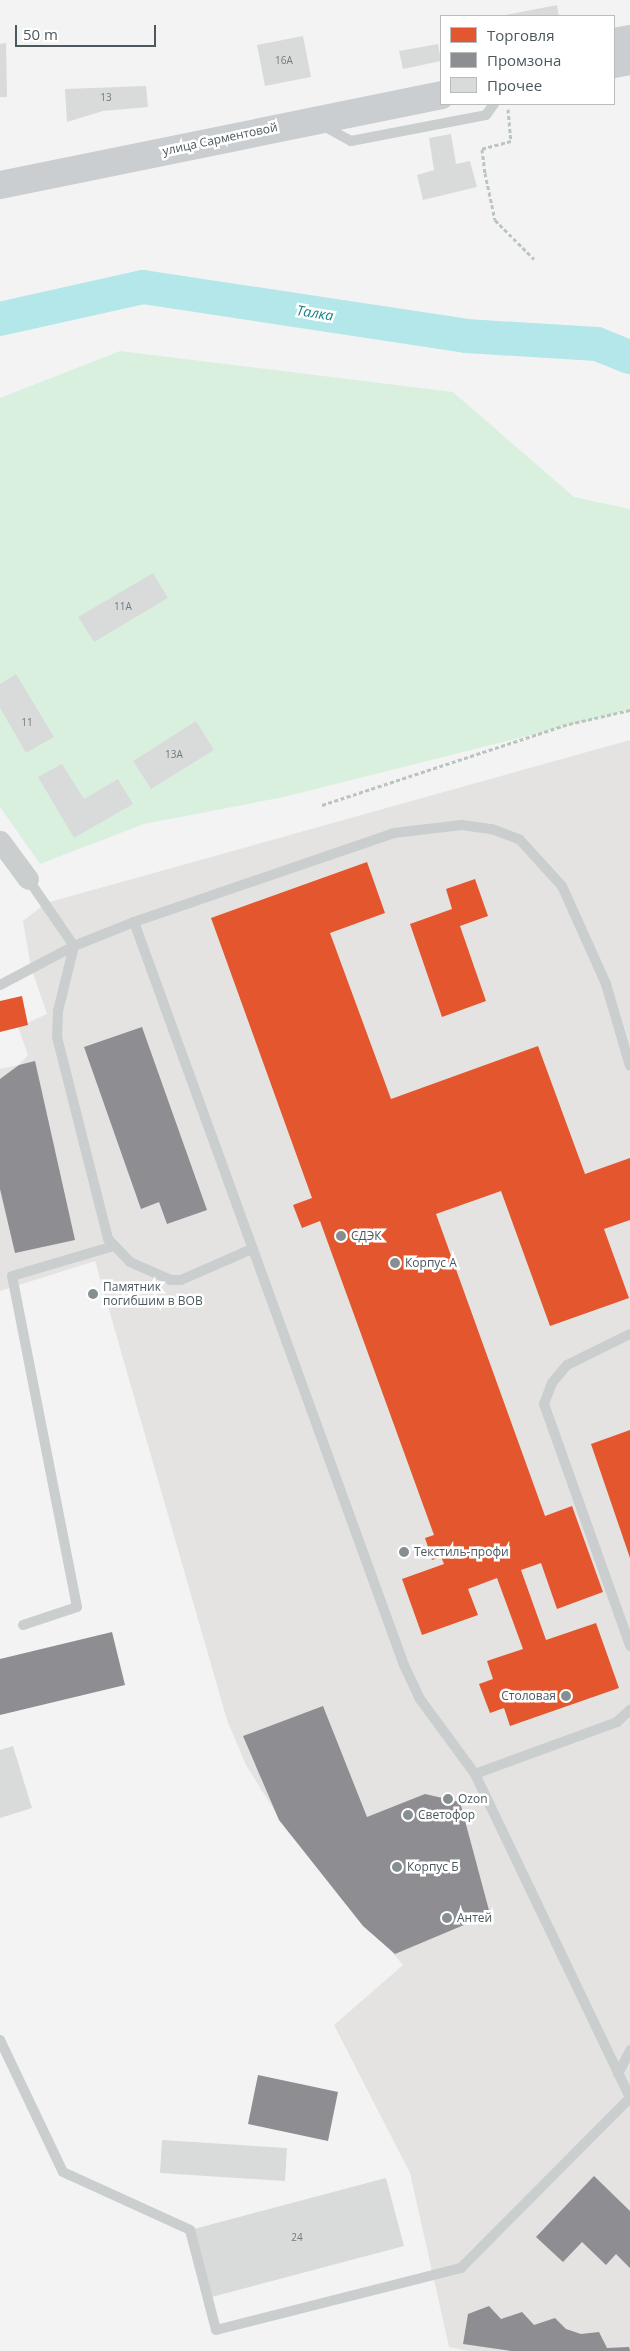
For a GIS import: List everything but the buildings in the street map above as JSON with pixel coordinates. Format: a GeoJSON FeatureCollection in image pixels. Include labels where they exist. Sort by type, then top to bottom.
{"type":"FeatureCollection","features":[{"type":"Feature","properties":{"kind":"main road"},"geometry":{"type":"LineString","coordinates":[[615,42],[630,39]]}},
{"type":"Feature","properties":{"kind":"main road"},"geometry":{"type":"LineString","coordinates":[[615,64],[630,61]]}},
{"type":"Feature","properties":{"kind":"main road","name":"улица Сарментовой"},"geometry":{"type":"LineString","coordinates":[[0,166],[440,77]]}},
{"type":"Feature","properties":{"kind":"main road","name":"улица Сарментовой"},"geometry":{"type":"LineString","coordinates":[[0,185],[440,95]]}},
{"type":"Feature","properties":{"kind":"street"},"geometry":{"type":"LineString","coordinates":[[0,841],[6,860],[28,879]]}},
{"type":"Feature","properties":{"kind":"lane"},"geometry":{"type":"LineString","coordinates":[[312,120],[350,141],[486,115],[493,105]]}},
{"type":"Feature","properties":{"kind":"lane"},"geometry":{"type":"LineString","coordinates":[[0,985],[74,946],[134,922],[394,833],[462,825],[492,829],[520,840],[562,886],[606,984],[630,1066]]}},
{"type":"Feature","properties":{"kind":"lane"},"geometry":{"type":"LineString","coordinates":[[28,879],[74,946],[58,1011],[57,1037],[114,1246],[141,1270],[171,1280],[182,1280],[252,1249]]}},
{"type":"Feature","properties":{"kind":"lane"},"geometry":{"type":"LineString","coordinates":[[0,2040],[62,2172],[190,2230],[216,2330],[461,2268],[630,2098],[475,1774],[420,1699],[404,1665],[134,922]]}},
{"type":"Feature","properties":{"kind":"lane"},"geometry":{"type":"LineString","coordinates":[[23,1625],[77,1607],[12,1276],[114,1246]]}},
{"type":"Feature","properties":{"kind":"lane"},"geometry":{"type":"LineString","coordinates":[[630,1334],[567,1366],[552,1383],[544,1404],[630,1646]]}},
{"type":"Feature","properties":{"kind":"lane"},"geometry":{"type":"LineString","coordinates":[[475,1774],[617,1722],[630,1710]]}},
{"type":"Feature","properties":{"kind":"lane"},"geometry":{"type":"LineString","coordinates":[[618,2074],[630,2050]]}},
{"type":"Feature","properties":{"kind":"path"},"geometry":{"type":"LineString","coordinates":[[508,105],[511,141],[482,149],[484,173],[495,220],[534,259]]}},
{"type":"Feature","properties":{"kind":"path"},"geometry":{"type":"LineString","coordinates":[[322,805],[569,724],[630,710]]}},
{"type":"Feature","properties":{"kind":"shaded area","name":"Текстиль-профи"},"geometry":{"type":"Polygon","coordinates":[[[630,740],[630,2351],[468,2351],[449,2347],[410,2173],[334,2025],[403,1965],[286,1829],[246,1765],[227,1720],[95,1261],[0,1291],[0,1069],[19,1065],[28,1055],[18,1027],[47,1014],[31,967],[23,921],[46,903],[630,740]]]}},
{"type":"Feature","properties":{"kind":"green space"},"geometry":{"type":"Polygon","coordinates":[[[120,351],[453,392],[574,497],[630,509],[630,710],[284,797],[144,824],[40,864],[0,807],[0,398],[120,351]]]}},
{"type":"Feature","properties":{"kind":"waterway","name":"Талка"},"geometry":{"type":"LineString","coordinates":[[0,319],[143,287],[466,336],[597,344],[630,357]]}},
{"type":"Feature","properties":{"kind":"place","name":"СДЭК"},"geometry":{"type":"Point","coordinates":[341,1236]}},
{"type":"Feature","properties":{"kind":"place","name":"Корпус А"},"geometry":{"type":"Point","coordinates":[395,1263]}},
{"type":"Feature","properties":{"kind":"place","name":"Памятник погибшим в ВОВ"},"geometry":{"type":"Point","coordinates":[93,1294]}},
{"type":"Feature","properties":{"kind":"place","name":"Текстиль-профи"},"geometry":{"type":"Point","coordinates":[404,1552]}},
{"type":"Feature","properties":{"kind":"place","name":"Столовая"},"geometry":{"type":"Point","coordinates":[566,1696]}},
{"type":"Feature","properties":{"kind":"place","name":"Ozon"},"geometry":{"type":"Point","coordinates":[448,1799]}},
{"type":"Feature","properties":{"kind":"place","name":"Светофор"},"geometry":{"type":"Point","coordinates":[408,1815]}},
{"type":"Feature","properties":{"kind":"place","name":"Корпус Б"},"geometry":{"type":"Point","coordinates":[397,1867]}},
{"type":"Feature","properties":{"kind":"place","name":"Антей"},"geometry":{"type":"Point","coordinates":[447,1918]}}]}
